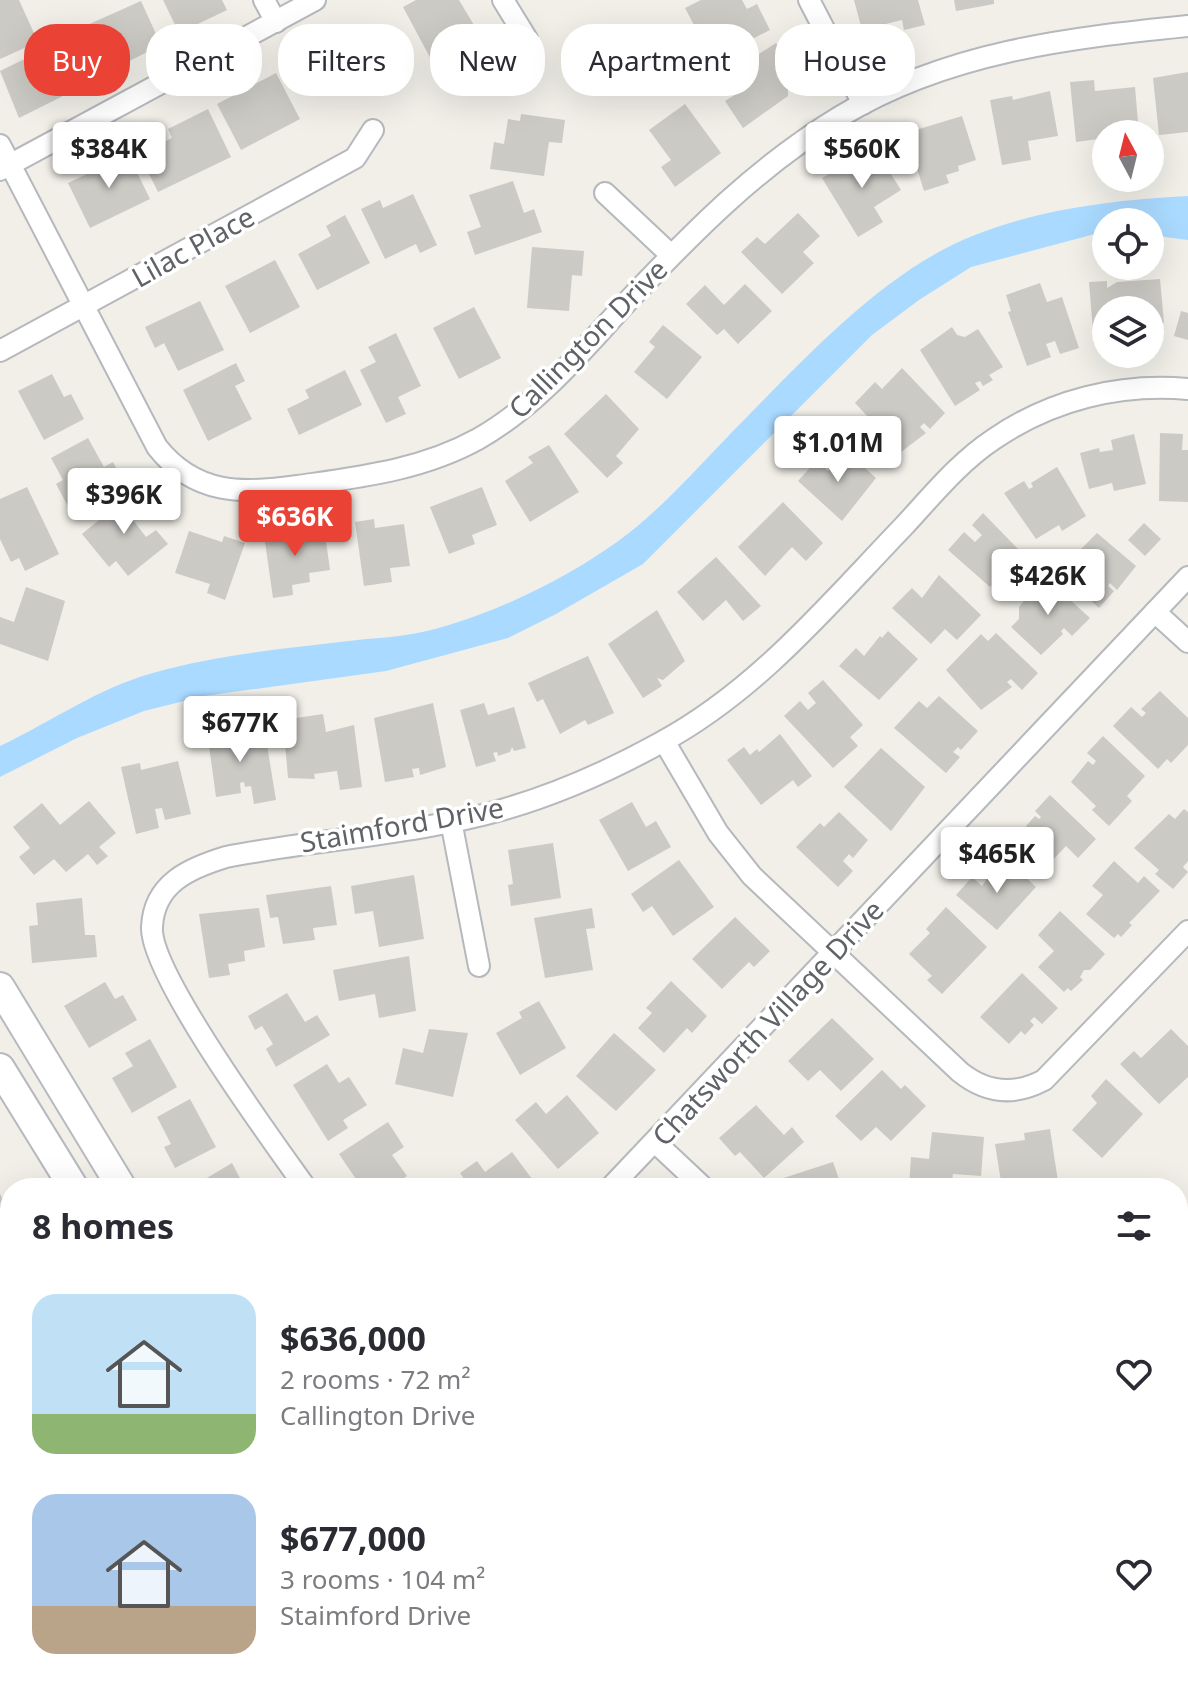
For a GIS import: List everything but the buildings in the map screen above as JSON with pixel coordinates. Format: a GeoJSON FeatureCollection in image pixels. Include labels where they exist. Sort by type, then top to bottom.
{"type":"FeatureCollection","features":[{"type":"Feature","properties":{"kind":"street"},"geometry":{"type":"LineString","coordinates":[[264,0],[276,22]]}},
{"type":"Feature","properties":{"kind":"street"},"geometry":{"type":"LineString","coordinates":[[5,167],[315,0]]}},
{"type":"Feature","properties":{"kind":"street"},"geometry":{"type":"LineString","coordinates":[[503,0],[518,24]]}},
{"type":"Feature","properties":{"kind":"street"},"geometry":{"type":"LineString","coordinates":[[809,0],[863,104]]}},
{"type":"Feature","properties":{"kind":"street","name":"Callington Drive"},"geometry":{"type":"LineString","coordinates":[[0,145],[5,167],[165,458],[186,475],[211,487],[251,493],[411,467],[476,440],[523,409],[554,380],[671,255],[755,175],[798,143],[863,104],[914,80],[1029,45],[1188,26]]}},
{"type":"Feature","properties":{"kind":"street","name":"Lilac Place"},"geometry":{"type":"LineString","coordinates":[[0,351],[355,158],[373,130]]}},
{"type":"Feature","properties":{"kind":"street"},"geometry":{"type":"LineString","coordinates":[[605,193],[671,255]]}},
{"type":"Feature","properties":{"kind":"street","name":"Staimford Drive"},"geometry":{"type":"LineString","coordinates":[[299,1178],[223,1066],[161,966],[151,929],[157,903],[182,873],[226,857],[451,821],[556,792],[664,741],[732,695],[794,642],[950,476],[992,440],[1026,419],[1088,395],[1141,387],[1188,389]]}},
{"type":"Feature","properties":{"kind":"street","name":"Chatsworth Village Drive"},"geometry":{"type":"LineString","coordinates":[[620,1178],[1188,577]]}},
{"type":"Feature","properties":{"kind":"street"},"geometry":{"type":"LineString","coordinates":[[1155,612],[1188,642]]}},
{"type":"Feature","properties":{"kind":"street"},"geometry":{"type":"LineString","coordinates":[[664,741],[734,855],[960,1072],[982,1086],[1007,1091],[1033,1086],[1055,1072],[1188,931]]}},
{"type":"Feature","properties":{"kind":"street"},"geometry":{"type":"LineString","coordinates":[[451,821],[479,966]]}},
{"type":"Feature","properties":{"kind":"street"},"geometry":{"type":"LineString","coordinates":[[0,987],[116,1178]]}},
{"type":"Feature","properties":{"kind":"street"},"geometry":{"type":"LineString","coordinates":[[0,1068],[68,1178]]}},
{"type":"Feature","properties":{"kind":"street"},"geometry":{"type":"LineString","coordinates":[[656,1143],[693,1178]]}},
{"type":"Feature","properties":{"kind":"water"},"geometry":{"type":"Polygon","coordinates":[[[1188,196],[1188,240],[1164,237],[1164,208],[1092,208],[1092,235],[971,267],[872,335],[643,564],[556,614],[508,638],[386,671],[204,696],[144,711],[77,738],[0,777],[0,746],[133,679],[222,658],[416,633],[476,616],[550,583],[634,529],[683,484],[822,341],[911,269],[942,250],[1001,226],[1053,212],[1188,196]]]}}]}
